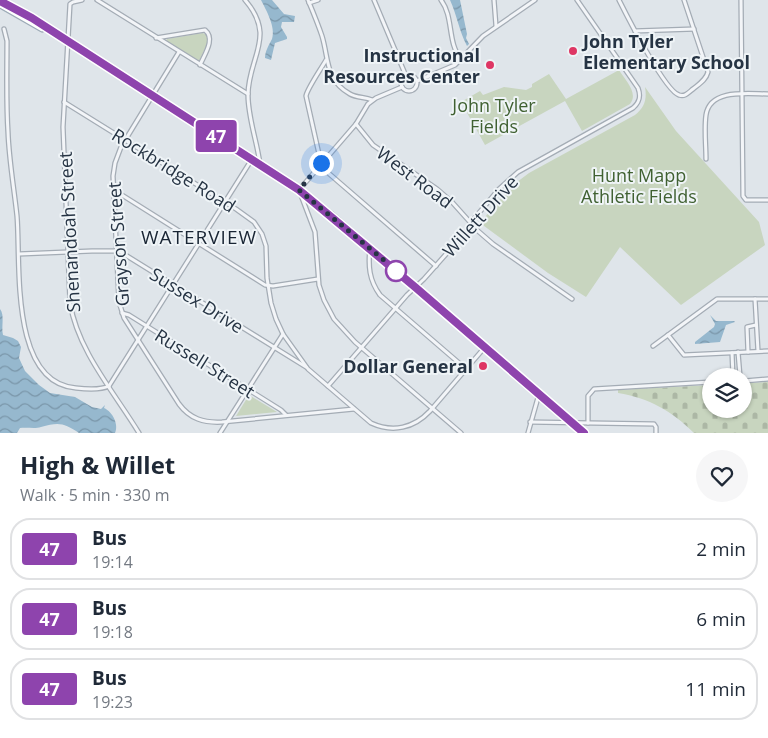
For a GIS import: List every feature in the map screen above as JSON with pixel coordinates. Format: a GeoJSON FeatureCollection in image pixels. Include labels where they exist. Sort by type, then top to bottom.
{"type":"FeatureCollection","features":[{"type":"Feature","properties":{"kind":"main road"},"geometry":{"type":"LineString","coordinates":[[0,0],[32,18],[299,190],[370,248],[584,433]]}},
{"type":"Feature","properties":{"kind":"main road"},"geometry":{"type":"LineString","coordinates":[[0,6],[60,40],[68,42]]}},
{"type":"Feature","properties":{"kind":"street","name":"Shenandoah Street"},"geometry":{"type":"LineString","coordinates":[[82,0],[71,3],[64,102],[64,183],[70,303],[82,342],[138,433]]}},
{"type":"Feature","properties":{"kind":"street"},"geometry":{"type":"LineString","coordinates":[[97,0],[248,94]]}},
{"type":"Feature","properties":{"kind":"street"},"geometry":{"type":"LineString","coordinates":[[245,0],[255,15],[260,35],[259,48],[250,77],[248,94],[260,164]]}},
{"type":"Feature","properties":{"kind":"street"},"geometry":{"type":"LineString","coordinates":[[318,0],[308,2],[322,36],[326,60],[332,76],[343,89],[356,97],[372,100]]}},
{"type":"Feature","properties":{"kind":"street"},"geometry":{"type":"LineString","coordinates":[[374,0],[406,76]]}},
{"type":"Feature","properties":{"kind":"street"},"geometry":{"type":"LineString","coordinates":[[441,0],[447,9],[456,52],[462,59]]}},
{"type":"Feature","properties":{"kind":"street"},"geometry":{"type":"LineString","coordinates":[[494,0],[496,26]]}},
{"type":"Feature","properties":{"kind":"street"},"geometry":{"type":"LineString","coordinates":[[417,81],[451,67],[462,59],[483,36],[535,0]]}},
{"type":"Feature","properties":{"kind":"street","name":"Willett Drive"},"geometry":{"type":"LineString","coordinates":[[328,386],[395,308],[436,266],[499,189],[518,172],[638,104],[640,97],[638,88],[577,0]]}},
{"type":"Feature","properties":{"kind":"street"},"geometry":{"type":"LineString","coordinates":[[619,0],[649,56],[674,92],[683,95],[687,94],[705,78],[708,72],[684,0]]}},
{"type":"Feature","properties":{"kind":"street"},"geometry":{"type":"LineString","coordinates":[[741,0],[743,196],[745,200],[768,200]]}},
{"type":"Feature","properties":{"kind":"street"},"geometry":{"type":"LineString","coordinates":[[4,28],[7,41],[8,132],[17,216],[22,313],[30,346],[39,366],[50,379],[66,387],[84,389],[105,388],[109,386],[252,159]]}},
{"type":"Feature","properties":{"kind":"street"},"geometry":{"type":"LineString","coordinates":[[635,31],[694,29]]}},
{"type":"Feature","properties":{"kind":"street"},"geometry":{"type":"LineString","coordinates":[[156,38],[205,30],[210,35],[211,40],[200,65]]}},
{"type":"Feature","properties":{"kind":"street","name":"Grayson Street"},"geometry":{"type":"LineString","coordinates":[[180,52],[125,140],[115,163],[116,250],[119,302],[122,313],[182,409],[201,421],[227,422],[354,408]]}},
{"type":"Feature","properties":{"kind":"street"},"geometry":{"type":"LineString","coordinates":[[326,60],[319,74],[307,90],[306,96],[321,163],[326,171],[436,266]]}},
{"type":"Feature","properties":{"kind":"street"},"geometry":{"type":"LineString","coordinates":[[406,76],[413,76],[417,81],[416,88],[412,91],[405,90],[402,87],[402,79],[406,76]]}},
{"type":"Feature","properties":{"kind":"street"},"geometry":{"type":"LineString","coordinates":[[402,87],[372,100],[356,124],[299,190],[315,232],[318,279],[324,300],[334,319],[361,348],[461,433]]}},
{"type":"Feature","properties":{"kind":"street"},"geometry":{"type":"LineString","coordinates":[[706,159],[706,115],[713,103],[722,96],[731,94],[768,94]]}},
{"type":"Feature","properties":{"kind":"street","name":"Rockbridge Road"},"geometry":{"type":"LineString","coordinates":[[64,102],[250,218],[262,234],[266,246],[268,286],[273,312],[283,334],[308,369],[367,420],[376,425],[394,428],[414,424],[432,409],[485,347]]}},
{"type":"Feature","properties":{"kind":"street","name":"West Road"},"geometry":{"type":"LineString","coordinates":[[356,124],[373,145],[437,189],[494,244],[572,299]]}},
{"type":"Feature","properties":{"kind":"street"},"geometry":{"type":"LineString","coordinates":[[114,190],[268,286],[318,279]]}},
{"type":"Feature","properties":{"kind":"street"},"geometry":{"type":"LineString","coordinates":[[370,248],[368,265],[373,284],[380,295],[466,369]]}},
{"type":"Feature","properties":{"kind":"street"},"geometry":{"type":"LineString","coordinates":[[19,254],[116,250]]}},
{"type":"Feature","properties":{"kind":"street","name":"Sussex Drive"},"geometry":{"type":"LineString","coordinates":[[116,250],[308,369]]}},
{"type":"Feature","properties":{"kind":"street"},"geometry":{"type":"LineString","coordinates":[[653,346],[716,299],[768,298]]}},
{"type":"Feature","properties":{"kind":"street"},"geometry":{"type":"LineString","coordinates":[[755,299],[758,351]]}},
{"type":"Feature","properties":{"kind":"street","name":"Russell Street"},"geometry":{"type":"LineString","coordinates":[[122,313],[147,326],[281,410],[286,415]]}},
{"type":"Feature","properties":{"kind":"street"},"geometry":{"type":"LineString","coordinates":[[748,352],[747,326],[756,325]]}},
{"type":"Feature","properties":{"kind":"street"},"geometry":{"type":"LineString","coordinates":[[220,433],[283,334]]}},
{"type":"Feature","properties":{"kind":"street"},"geometry":{"type":"LineString","coordinates":[[668,334],[684,356],[768,351]]}},
{"type":"Feature","properties":{"kind":"street"},"geometry":{"type":"LineString","coordinates":[[738,352],[739,368]]}},
{"type":"Feature","properties":{"kind":"street"},"geometry":{"type":"LineString","coordinates":[[732,353],[733,368]]}},
{"type":"Feature","properties":{"kind":"street"},"geometry":{"type":"LineString","coordinates":[[752,380],[768,379]]}},
{"type":"Feature","properties":{"kind":"street"},"geometry":{"type":"LineString","coordinates":[[588,423],[588,398],[590,391],[596,388],[702,382]]}},
{"type":"Feature","properties":{"kind":"street"},"geometry":{"type":"LineString","coordinates":[[528,433],[540,394]]}},
{"type":"Feature","properties":{"kind":"street"},"geometry":{"type":"LineString","coordinates":[[530,422],[654,424],[656,433]]}},
{"type":"Feature","properties":{"kind":"green space"},"geometry":{"type":"Polygon","coordinates":[[[203,33],[208,36],[209,40],[199,61],[166,41],[167,39],[203,33]]]}},
{"type":"Feature","properties":{"kind":"green space","name":"John Tyler Fields"},"geometry":{"type":"Polygon","coordinates":[[[619,70],[632,91],[633,95],[630,104],[582,131],[565,101],[485,145],[461,102],[480,91],[483,95],[504,87],[526,90],[549,74],[566,99],[619,70]]]}},
{"type":"Feature","properties":{"kind":"green space","name":"Hunt Mapp Athletic Fields"},"geometry":{"type":"Polygon","coordinates":[[[645,87],[676,131],[759,222],[765,245],[681,305],[620,247],[586,297],[548,273],[480,223],[507,191],[529,173],[635,115],[641,109],[644,102],[646,95],[645,87]]]}},
{"type":"Feature","properties":{"kind":"green space"},"geometry":{"type":"Polygon","coordinates":[[[768,382],[768,433],[694,433],[677,418],[650,402],[618,393],[618,390],[702,385],[702,418],[752,418],[752,383],[768,382]]]}},
{"type":"Feature","properties":{"kind":"green space"},"geometry":{"type":"Polygon","coordinates":[[[249,395],[277,412],[236,416],[249,395]]]}},
{"type":"Feature","properties":{"kind":"water"},"geometry":{"type":"Polygon","coordinates":[[[261,0],[272,0],[284,14],[295,16],[294,22],[282,22],[281,27],[287,39],[275,43],[271,60],[265,58],[266,50],[272,39],[273,29],[261,0]]]}},
{"type":"Feature","properties":{"kind":"water"},"geometry":{"type":"Polygon","coordinates":[[[450,0],[460,0],[467,34],[466,38],[469,44],[467,46],[462,35],[450,0]]]}},
{"type":"Feature","properties":{"kind":"water"},"geometry":{"type":"Polygon","coordinates":[[[0,309],[3,335],[18,341],[21,347],[19,358],[25,371],[50,393],[75,397],[92,407],[101,409],[105,405],[104,408],[110,412],[114,419],[115,433],[79,433],[65,425],[52,424],[36,428],[20,428],[17,433],[0,433],[0,309]]]}},
{"type":"Feature","properties":{"kind":"water"},"geometry":{"type":"Polygon","coordinates":[[[710,315],[716,321],[735,322],[726,325],[720,342],[695,344],[714,327],[715,324],[710,315]]]}},
{"type":"Feature","properties":{"kind":"bus line","name":"47"},"geometry":{"type":"LineString","coordinates":[[0,1],[32,18],[252,159],[322,207],[584,433]]}},
{"type":"Feature","properties":{"kind":"place","name":"John Tyler Elementary School"},"geometry":{"type":"Point","coordinates":[573,51]}},
{"type":"Feature","properties":{"kind":"place","name":"Instructional Resources Center"},"geometry":{"type":"Point","coordinates":[490,65]}},
{"type":"Feature","properties":{"kind":"place","name":"Dollar General"},"geometry":{"type":"Point","coordinates":[483,366]}},
{"type":"Feature","properties":{"kind":"district","name":"WATERVIEW"},"geometry":{"type":"Point","coordinates":[199,237]}},
{"type":"Feature","properties":{"kind":"route"},"geometry":{"type":"LineString","coordinates":[[321,163],[299,190],[322,207],[402,275],[396,271]]}}]}
